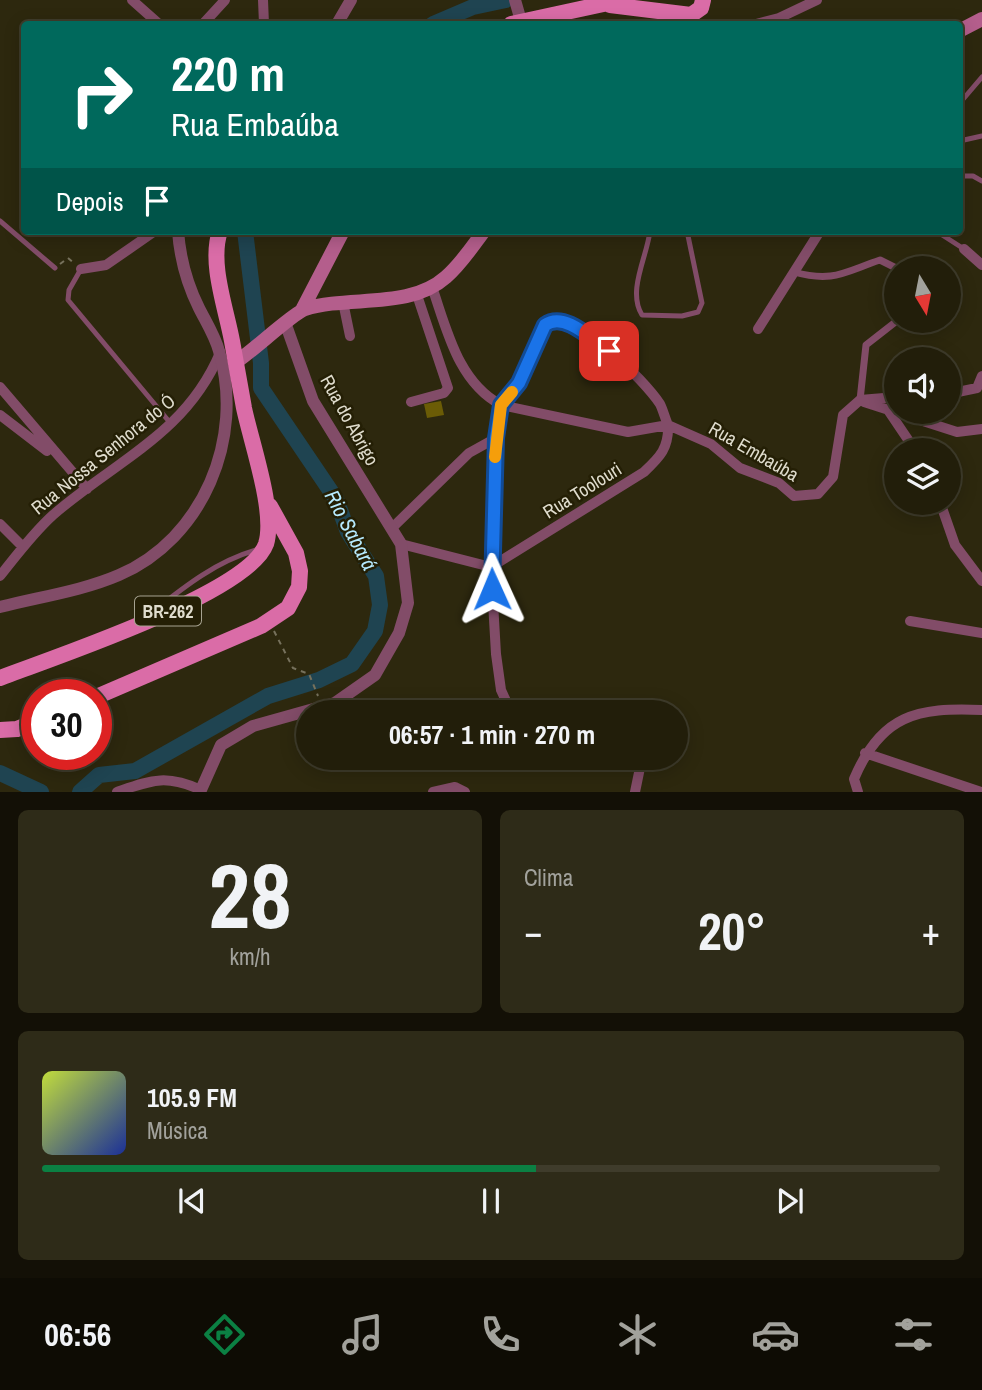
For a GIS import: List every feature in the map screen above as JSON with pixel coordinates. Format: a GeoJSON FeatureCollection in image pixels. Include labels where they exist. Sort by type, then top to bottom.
{"type":"FeatureCollection","features":[{"type":"Feature","properties":{"kind":"main road"},"geometry":{"type":"LineString","coordinates":[[516,14],[622,0]]}},
{"type":"Feature","properties":{"kind":"main road"},"geometry":{"type":"LineString","coordinates":[[601,4],[692,11]]}},
{"type":"Feature","properties":{"kind":"main road"},"geometry":{"type":"LineString","coordinates":[[963,29],[982,19]]}},
{"type":"Feature","properties":{"kind":"main road","name":"BR-262"},"geometry":{"type":"LineString","coordinates":[[0,678],[135,625],[228,581],[252,564],[265,546],[268,521],[241,358],[217,261],[220,235]]}},
{"type":"Feature","properties":{"kind":"main road"},"geometry":{"type":"LineString","coordinates":[[241,358],[302,310],[341,235]]}},
{"type":"Feature","properties":{"kind":"main road"},"geometry":{"type":"LineString","coordinates":[[302,310],[343,302],[417,295],[432,287],[458,264],[481,235]]}},
{"type":"Feature","properties":{"kind":"main road"},"geometry":{"type":"LineString","coordinates":[[313,287],[327,305]]}},
{"type":"Feature","properties":{"kind":"main road","name":"BR-262"},"geometry":{"type":"LineString","coordinates":[[112,690],[268,621],[288,608],[299,587],[300,571],[296,554],[275,519],[262,484]]}},
{"type":"Feature","properties":{"kind":"main road"},"geometry":{"type":"LineString","coordinates":[[265,546],[287,540]]}},
{"type":"Feature","properties":{"kind":"main road"},"geometry":{"type":"LineString","coordinates":[[0,730],[21,727]]}},
{"type":"Feature","properties":{"kind":"street"},"geometry":{"type":"LineString","coordinates":[[132,0],[156,21]]}},
{"type":"Feature","properties":{"kind":"street"},"geometry":{"type":"LineString","coordinates":[[206,21],[225,0]]}},
{"type":"Feature","properties":{"kind":"street"},"geometry":{"type":"LineString","coordinates":[[263,0],[264,21]]}},
{"type":"Feature","properties":{"kind":"street"},"geometry":{"type":"LineString","coordinates":[[339,21],[351,0]]}},
{"type":"Feature","properties":{"kind":"street"},"geometry":{"type":"LineString","coordinates":[[768,21],[817,0]]}},
{"type":"Feature","properties":{"kind":"street"},"geometry":{"type":"LineString","coordinates":[[81,269],[106,265],[149,235]]}},
{"type":"Feature","properties":{"kind":"street"},"geometry":{"type":"LineString","coordinates":[[0,607],[120,575],[144,562],[188,523],[215,471],[226,434],[227,405],[220,353],[187,280],[179,235]]}},
{"type":"Feature","properties":{"kind":"street"},"geometry":{"type":"LineString","coordinates":[[758,329],[817,235]]}},
{"type":"Feature","properties":{"kind":"street"},"geometry":{"type":"LineString","coordinates":[[964,249],[982,265]]}},
{"type":"Feature","properties":{"kind":"street"},"geometry":{"type":"LineString","coordinates":[[794,272],[814,278],[834,278],[880,260],[884,262]]}},
{"type":"Feature","properties":{"kind":"street"},"geometry":{"type":"LineString","coordinates":[[432,287],[453,348],[470,379],[486,397],[501,405],[628,432],[668,425],[660,405],[626,363],[560,320],[545,325],[524,375],[501,405],[496,438],[491,567],[496,654],[505,700]]}},
{"type":"Feature","properties":{"kind":"street"},"geometry":{"type":"LineString","coordinates":[[411,402],[444,393],[448,388],[417,295]]}},
{"type":"Feature","properties":{"kind":"street"},"geometry":{"type":"LineString","coordinates":[[343,302],[350,336]]}},
{"type":"Feature","properties":{"kind":"street","name":"Rua do Abrigo"},"geometry":{"type":"LineString","coordinates":[[281,328],[313,401],[401,544]]}},
{"type":"Feature","properties":{"kind":"street"},"geometry":{"type":"LineString","coordinates":[[860,400],[866,345],[884,331]]}},
{"type":"Feature","properties":{"kind":"street","name":"Rua Nossa Senhora do Ó"},"geometry":{"type":"LineString","coordinates":[[0,576],[51,517],[172,425],[209,380],[220,353]]}},
{"type":"Feature","properties":{"kind":"street"},"geometry":{"type":"LineString","coordinates":[[961,391],[977,388],[982,376]]}},
{"type":"Feature","properties":{"kind":"street"},"geometry":{"type":"LineString","coordinates":[[0,387],[61,462],[87,489]]}},
{"type":"Feature","properties":{"kind":"street"},"geometry":{"type":"LineString","coordinates":[[860,400],[884,398]]}},
{"type":"Feature","properties":{"kind":"street"},"geometry":{"type":"LineString","coordinates":[[860,400],[884,409]]}},
{"type":"Feature","properties":{"kind":"street","name":"Rua Embaúba"},"geometry":{"type":"LineString","coordinates":[[668,425],[711,444],[740,468],[779,483],[794,496],[818,494],[833,477],[843,415],[860,400]]}},
{"type":"Feature","properties":{"kind":"street"},"geometry":{"type":"LineString","coordinates":[[0,415],[61,462]]}},
{"type":"Feature","properties":{"kind":"street"},"geometry":{"type":"LineString","coordinates":[[932,424],[957,432],[982,429]]}},
{"type":"Feature","properties":{"kind":"street","name":"Rua Toolouri"},"geometry":{"type":"LineString","coordinates":[[491,567],[644,472],[663,454],[669,438],[668,425]]}},
{"type":"Feature","properties":{"kind":"street"},"geometry":{"type":"LineString","coordinates":[[392,528],[470,453],[496,438]]}},
{"type":"Feature","properties":{"kind":"street"},"geometry":{"type":"LineString","coordinates":[[945,515],[956,545],[982,581]]}},
{"type":"Feature","properties":{"kind":"street"},"geometry":{"type":"LineString","coordinates":[[0,524],[23,547]]}},
{"type":"Feature","properties":{"kind":"street"},"geometry":{"type":"LineString","coordinates":[[117,792],[162,779],[180,780],[201,791],[221,745],[253,726],[335,703],[376,675],[399,633],[408,603],[401,544],[491,567]]}},
{"type":"Feature","properties":{"kind":"street"},"geometry":{"type":"LineString","coordinates":[[910,621],[982,633]]}},
{"type":"Feature","properties":{"kind":"street"},"geometry":{"type":"LineString","coordinates":[[858,792],[854,779],[864,753],[884,731],[901,718],[944,708],[982,709]]}},
{"type":"Feature","properties":{"kind":"street"},"geometry":{"type":"LineString","coordinates":[[864,753],[976,791]]}},
{"type":"Feature","properties":{"kind":"street"},"geometry":{"type":"LineString","coordinates":[[635,792],[640,770]]}},
{"type":"Feature","properties":{"kind":"street"},"geometry":{"type":"LineString","coordinates":[[433,792],[455,787],[465,792]]}},
{"type":"Feature","properties":{"kind":"lane"},"geometry":{"type":"LineString","coordinates":[[963,99],[982,77]]}},
{"type":"Feature","properties":{"kind":"lane"},"geometry":{"type":"LineString","coordinates":[[963,139],[982,136]]}},
{"type":"Feature","properties":{"kind":"lane"},"geometry":{"type":"LineString","coordinates":[[963,176],[973,176],[982,181]]}},
{"type":"Feature","properties":{"kind":"lane"},"geometry":{"type":"LineString","coordinates":[[0,221],[55,268]]}},
{"type":"Feature","properties":{"kind":"lane"},"geometry":{"type":"LineString","coordinates":[[649,235],[637,291],[637,307],[642,315],[682,316],[698,312],[702,303],[688,235]]}},
{"type":"Feature","properties":{"kind":"lane"},"geometry":{"type":"LineString","coordinates":[[942,235],[964,249]]}},
{"type":"Feature","properties":{"kind":"lane"},"geometry":{"type":"LineString","coordinates":[[81,269],[69,290],[68,300],[172,425]]}},
{"type":"Feature","properties":{"kind":"path"},"geometry":{"type":"LineString","coordinates":[[55,268],[68,258],[81,269]]}},
{"type":"Feature","properties":{"kind":"path"},"geometry":{"type":"LineString","coordinates":[[268,621],[293,668],[309,674],[315,687]]}},
{"type":"Feature","properties":{"kind":"building"},"geometry":{"type":"Polygon","coordinates":[[[441,401],[444,415],[427,418],[424,404],[441,401]]]}},
{"type":"Feature","properties":{"kind":"waterway","name":"Rio Sabará"},"geometry":{"type":"LineString","coordinates":[[440,21],[473,7],[506,0]]}},
{"type":"Feature","properties":{"kind":"waterway","name":"Rio Sabará"},"geometry":{"type":"LineString","coordinates":[[80,792],[99,775],[135,771],[268,696],[319,680],[352,664],[375,631],[380,605],[376,576],[348,532],[336,499],[261,388],[261,363],[245,235]]}},
{"type":"Feature","properties":{"kind":"waterway","name":"Rio Sabará"},"geometry":{"type":"LineString","coordinates":[[0,773],[41,792]]}},
{"type":"Feature","properties":{"kind":"slow traffic"},"geometry":{"type":"LineString","coordinates":[[495,457],[501,405],[512,392]]}},
{"type":"Feature","properties":{"kind":"route"},"geometry":{"type":"LineString","coordinates":[[492,589],[496,438],[501,405],[519,383],[533,358],[545,325],[552,321],[560,320],[576,328],[609,351]]}}]}
